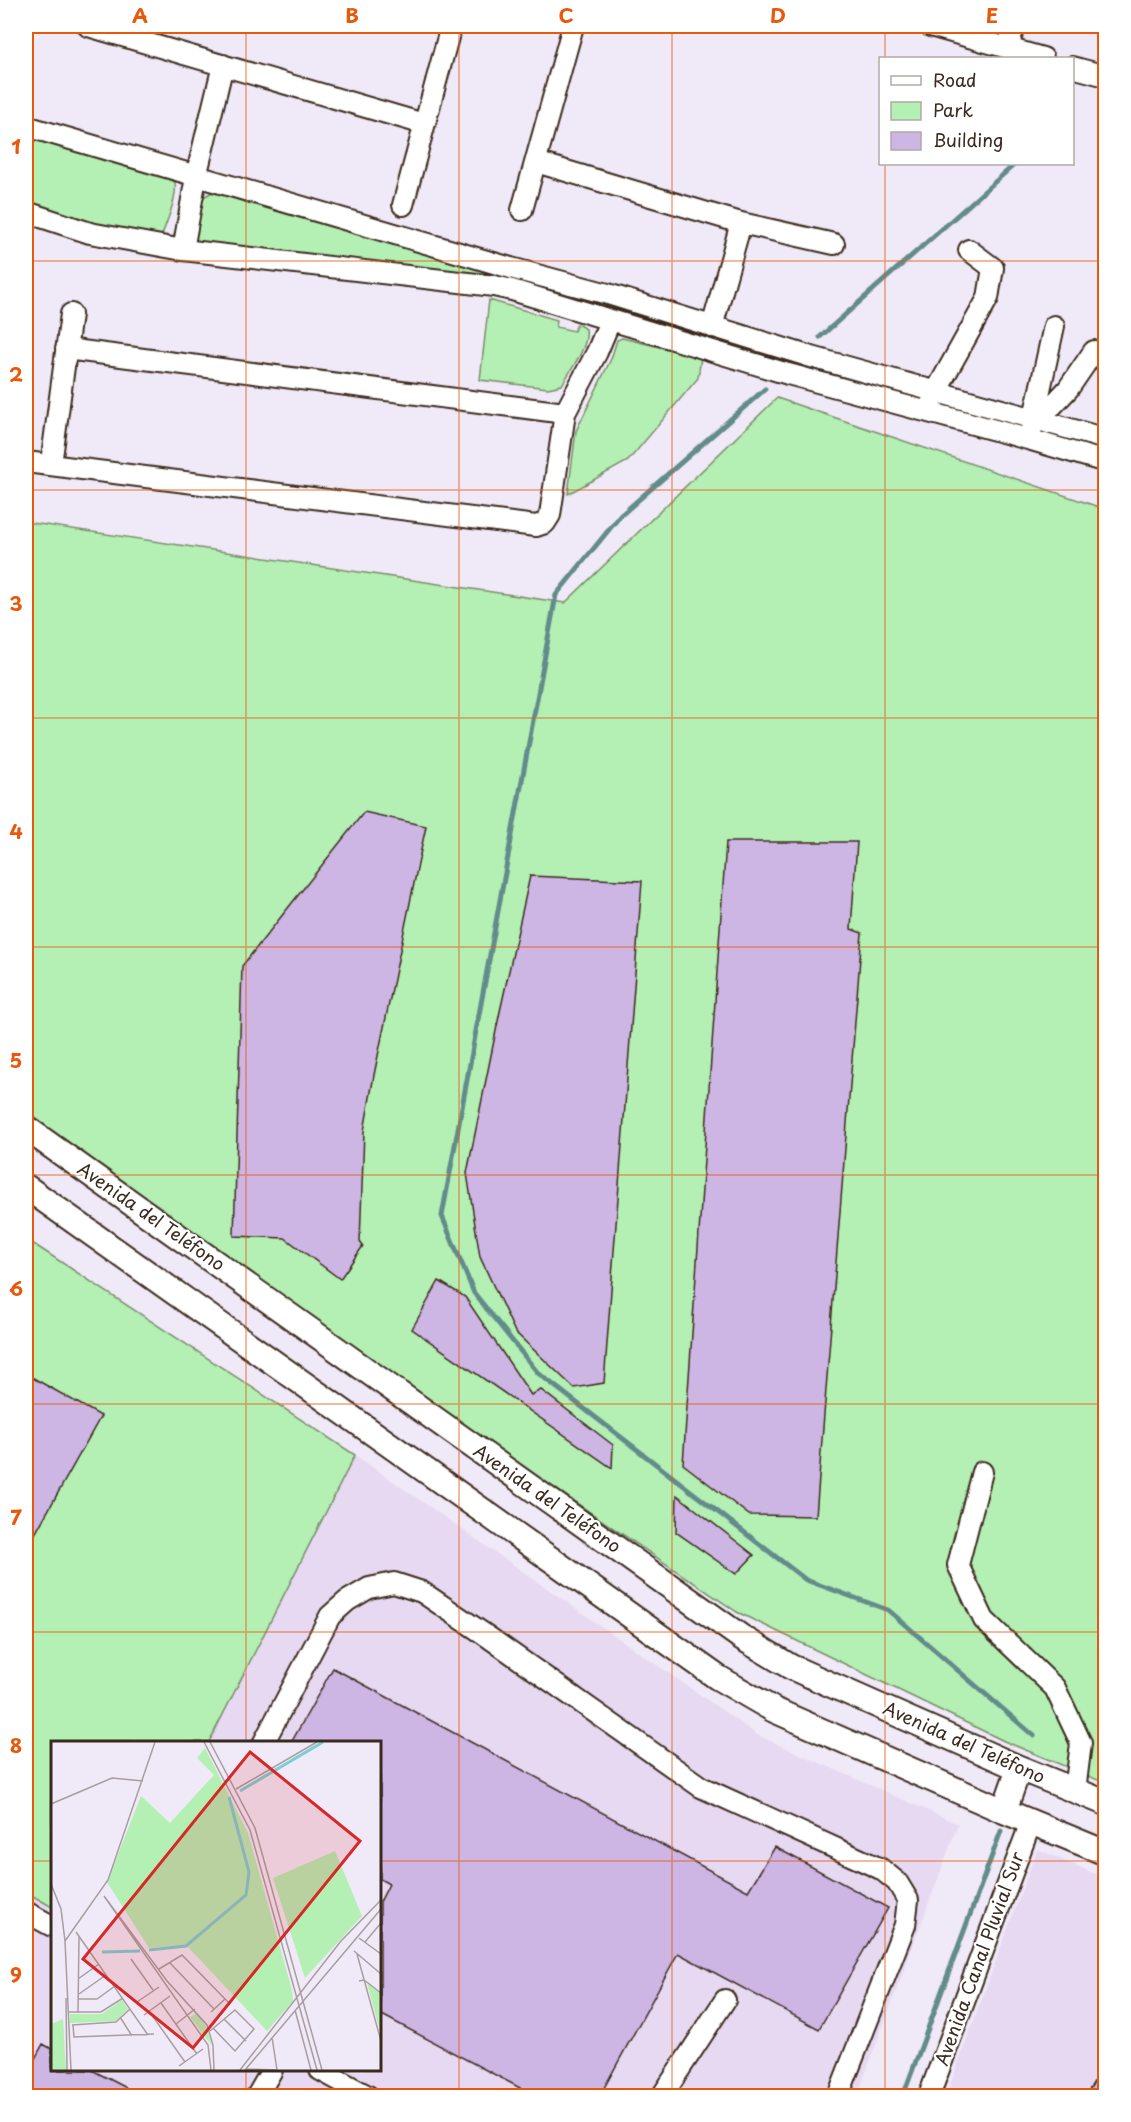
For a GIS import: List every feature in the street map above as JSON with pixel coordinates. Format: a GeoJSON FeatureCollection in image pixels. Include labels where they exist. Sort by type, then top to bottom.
{"type":"FeatureCollection","features":[{"type":"Feature","properties":{"kind":"main road","name":"Avenida del Teléfono"},"geometry":{"type":"LineString","coordinates":[[26,1128],[741,1637],[791,1667],[1019,1768],[1106,1803]]}},
{"type":"Feature","properties":{"kind":"main road"},"geometry":{"type":"LineString","coordinates":[[26,1187],[717,1677],[774,1710],[1106,1853]]}},
{"type":"Feature","properties":{"kind":"main road"},"geometry":{"type":"LineString","coordinates":[[1004,1811],[1019,1768]]}},
{"type":"Feature","properties":{"kind":"street"},"geometry":{"type":"LineString","coordinates":[[88,26],[424,124]]}},
{"type":"Feature","properties":{"kind":"street"},"geometry":{"type":"LineString","coordinates":[[403,205],[451,26]]}},
{"type":"Feature","properties":{"kind":"street"},"geometry":{"type":"LineString","coordinates":[[522,210],[573,26]]}},
{"type":"Feature","properties":{"kind":"street"},"geometry":{"type":"LineString","coordinates":[[930,26],[1039,57]]}},
{"type":"Feature","properties":{"kind":"street"},"geometry":{"type":"LineString","coordinates":[[1008,49],[1014,26]]}},
{"type":"Feature","properties":{"kind":"street"},"geometry":{"type":"LineString","coordinates":[[183,250],[196,177],[223,65]]}},
{"type":"Feature","properties":{"kind":"street"},"geometry":{"type":"LineString","coordinates":[[1074,68],[1106,76]]}},
{"type":"Feature","properties":{"kind":"street"},"geometry":{"type":"LineString","coordinates":[[26,126],[196,177],[608,294],[934,393],[1035,413],[1106,439]]}},
{"type":"Feature","properties":{"kind":"street"},"geometry":{"type":"LineString","coordinates":[[536,162],[741,223],[834,244]]}},
{"type":"Feature","properties":{"kind":"street"},"geometry":{"type":"LineString","coordinates":[[26,212],[90,233],[183,250],[494,286],[740,360],[1106,462]]}},
{"type":"Feature","properties":{"kind":"street"},"geometry":{"type":"LineString","coordinates":[[712,327],[741,223]]}},
{"type":"Feature","properties":{"kind":"street"},"geometry":{"type":"LineString","coordinates":[[929,412],[934,393],[988,298],[993,268],[969,250]]}},
{"type":"Feature","properties":{"kind":"street"},"geometry":{"type":"LineString","coordinates":[[26,462],[536,526],[545,523],[550,515],[565,413],[597,352],[608,294]]}},
{"type":"Feature","properties":{"kind":"street"},"geometry":{"type":"LineString","coordinates":[[51,465],[70,314]]}},
{"type":"Feature","properties":{"kind":"street"},"geometry":{"type":"LineString","coordinates":[[1028,439],[1054,326]]}},
{"type":"Feature","properties":{"kind":"street"},"geometry":{"type":"LineString","coordinates":[[740,360],[747,338]]}},
{"type":"Feature","properties":{"kind":"street"},"geometry":{"type":"LineString","coordinates":[[66,350],[565,413]]}},
{"type":"Feature","properties":{"kind":"street"},"geometry":{"type":"LineString","coordinates":[[1035,413],[1052,406],[1068,389],[1094,351]]}},
{"type":"Feature","properties":{"kind":"street"},"geometry":{"type":"LineString","coordinates":[[982,1472],[958,1565],[984,1620],[1055,1689],[1081,1743],[1075,1791]]}},
{"type":"Feature","properties":{"kind":"street"},"geometry":{"type":"LineString","coordinates":[[265,1741],[330,1616],[347,1601],[369,1588],[394,1583],[422,1592],[701,1787],[881,1869],[897,1882],[908,1900],[904,1925],[838,2097]]}},
{"type":"Feature","properties":{"kind":"street","name":"Avenida Canal Pluvial Sur"},"geometry":{"type":"LineString","coordinates":[[929,2097],[1031,1822]]}},
{"type":"Feature","properties":{"kind":"street"},"geometry":{"type":"LineString","coordinates":[[26,1912],[51,1925]]}},
{"type":"Feature","properties":{"kind":"street"},"geometry":{"type":"LineString","coordinates":[[662,2097],[725,2000]]}},
{"type":"Feature","properties":{"kind":"street"},"geometry":{"type":"LineString","coordinates":[[257,2097],[271,2071]]}},
{"type":"Feature","properties":{"kind":"street"},"geometry":{"type":"LineString","coordinates":[[321,2071],[334,2088],[368,2097]]}},
{"type":"Feature","properties":{"kind":"shaded area"},"geometry":{"type":"Polygon","coordinates":[[[355,1455],[759,1736],[958,1824],[857,2096],[26,2096],[26,1892],[51,1906],[51,2071],[381,2071],[381,1741],[210,1741],[355,1455]]]}},
{"type":"Feature","properties":{"kind":"shaded area"},"geometry":{"type":"Polygon","coordinates":[[[1037,1849],[1105,1878],[1105,2096],[946,2096],[1037,1849]]]}},
{"type":"Feature","properties":{"kind":"green space"},"geometry":{"type":"Polygon","coordinates":[[[26,134],[173,178],[174,197],[162,235],[159,237],[81,222],[26,203],[26,134]]]}},
{"type":"Feature","properties":{"kind":"green space"},"geometry":{"type":"Polygon","coordinates":[[[215,191],[597,297],[595,309],[200,243],[195,236],[198,207],[203,198],[215,191]]]}},
{"type":"Feature","properties":{"kind":"green space"},"geometry":{"type":"Polygon","coordinates":[[[489,300],[557,320],[556,327],[574,331],[577,324],[586,329],[582,350],[562,385],[548,388],[480,380],[489,300]]]}},
{"type":"Feature","properties":{"kind":"green space"},"geometry":{"type":"Polygon","coordinates":[[[622,338],[701,357],[698,378],[628,461],[568,494],[576,431],[611,359],[617,340],[622,338]]]}},
{"type":"Feature","properties":{"kind":"green space"},"geometry":{"type":"Polygon","coordinates":[[[777,398],[1105,509],[1105,1783],[1004,1741],[737,1612],[363,1358],[26,1115],[26,522],[565,603],[777,398]]]}},
{"type":"Feature","properties":{"kind":"green space"},"geometry":{"type":"Polygon","coordinates":[[[26,1239],[355,1455],[210,1741],[51,1741],[51,1906],[26,1892],[26,1239]]]}},
{"type":"Feature","properties":{"kind":"building"},"geometry":{"type":"Polygon","coordinates":[[[364,812],[426,826],[364,1131],[360,1242],[363,1246],[340,1279],[285,1238],[234,1236],[242,966],[364,812]]]}},
{"type":"Feature","properties":{"kind":"building"},"geometry":{"type":"Polygon","coordinates":[[[726,842],[857,842],[851,929],[862,933],[816,1516],[749,1515],[683,1464],[726,842]]]}},
{"type":"Feature","properties":{"kind":"building"},"geometry":{"type":"Polygon","coordinates":[[[530,876],[642,881],[604,1383],[574,1388],[515,1332],[480,1257],[467,1173],[530,876]]]}},
{"type":"Feature","properties":{"kind":"building"},"geometry":{"type":"Polygon","coordinates":[[[439,1281],[465,1297],[531,1395],[541,1390],[613,1445],[612,1468],[412,1329],[439,1281]]]}},
{"type":"Feature","properties":{"kind":"building"},"geometry":{"type":"Polygon","coordinates":[[[26,1374],[101,1416],[26,1550],[26,1374]]]}},
{"type":"Feature","properties":{"kind":"building"},"geometry":{"type":"Polygon","coordinates":[[[677,1495],[754,1555],[736,1574],[676,1532],[677,1495]]]}},
{"type":"Feature","properties":{"kind":"building"},"geometry":{"type":"Polygon","coordinates":[[[333,1668],[748,1891],[775,1847],[888,1908],[819,2029],[678,1953],[599,2097],[537,2097],[381,2015],[381,1900],[389,1884],[381,1880],[381,1741],[292,1741],[333,1668]]]}},
{"type":"Feature","properties":{"kind":"building"},"geometry":{"type":"Polygon","coordinates":[[[43,2044],[51,2048],[51,2071],[94,2071],[144,2097],[26,2097],[26,2075],[43,2044]]]}},
{"type":"Feature","properties":{"kind":"building"},"geometry":{"type":"Polygon","coordinates":[[[1106,2061],[1106,2097],[1085,2097],[1106,2061]]]}},
{"type":"Feature","properties":{"kind":"waterway"},"geometry":{"type":"LineString","coordinates":[[820,337],[1014,165]]}},
{"type":"Feature","properties":{"kind":"waterway"},"geometry":{"type":"LineString","coordinates":[[765,389],[620,516],[556,595],[442,1216],[474,1293],[538,1373],[806,1580],[888,1610],[1034,1736]]}},
{"type":"Feature","properties":{"kind":"waterway"},"geometry":{"type":"LineString","coordinates":[[903,2096],[1001,1831]]}}]}
